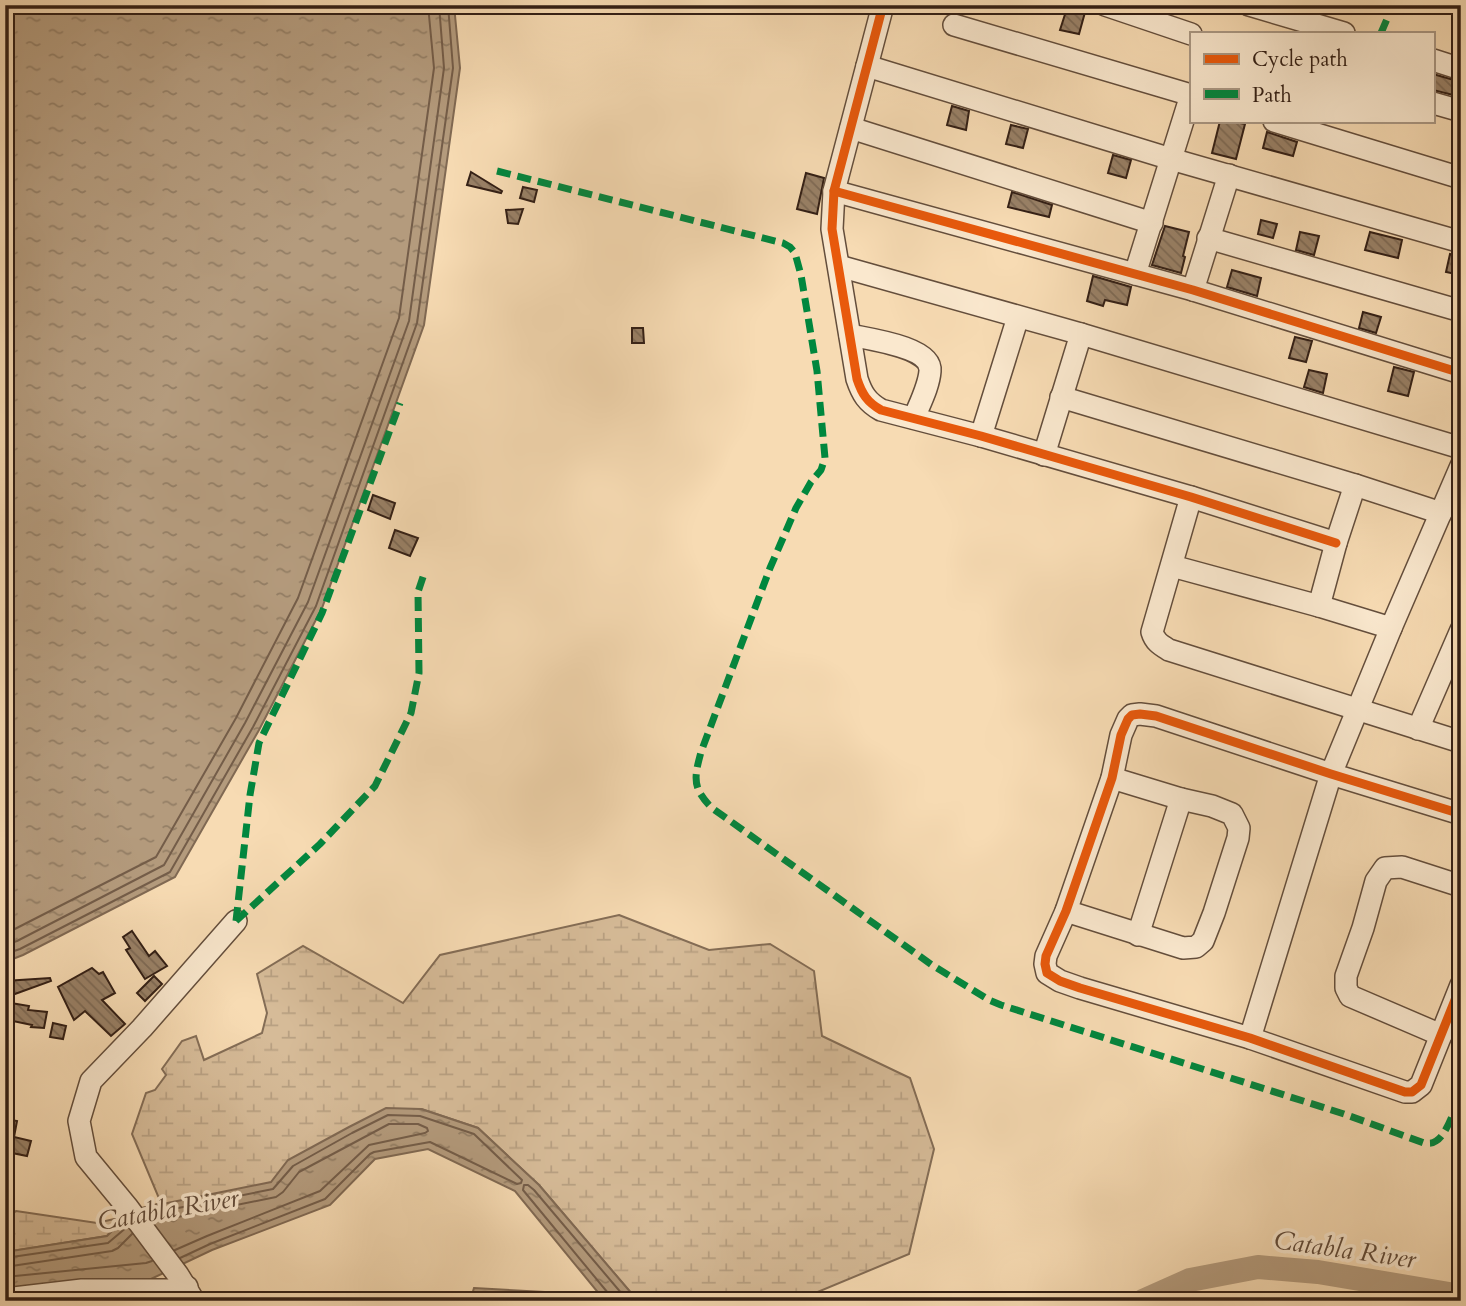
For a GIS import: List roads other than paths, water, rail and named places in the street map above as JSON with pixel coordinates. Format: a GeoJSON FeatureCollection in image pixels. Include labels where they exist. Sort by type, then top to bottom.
{"type":"FeatureCollection","features":[{"type":"Feature","properties":{"kind":"street"},"geometry":{"type":"LineString","coordinates":[[883,5],[834,191],[832,229],[857,379],[869,402],[881,410],[1191,497],[1336,543]]}},
{"type":"Feature","properties":{"kind":"street"},"geometry":{"type":"LineString","coordinates":[[1105,5],[1190,34]]}},
{"type":"Feature","properties":{"kind":"street"},"geometry":{"type":"LineString","coordinates":[[1249,5],[1341,32]]}},
{"type":"Feature","properties":{"kind":"street"},"geometry":{"type":"LineString","coordinates":[[954,25],[1190,96]]}},
{"type":"Feature","properties":{"kind":"street"},"geometry":{"type":"LineString","coordinates":[[1434,60],[1461,69]]}},
{"type":"Feature","properties":{"kind":"street"},"geometry":{"type":"LineString","coordinates":[[867,66],[1171,159],[1461,242]]}},
{"type":"Feature","properties":{"kind":"street"},"geometry":{"type":"LineString","coordinates":[[1135,274],[1190,99]]}},
{"type":"Feature","properties":{"kind":"street"},"geometry":{"type":"LineString","coordinates":[[1434,103],[1461,111]]}},
{"type":"Feature","properties":{"kind":"street"},"geometry":{"type":"LineString","coordinates":[[1277,122],[1460,175]]}},
{"type":"Feature","properties":{"kind":"street"},"geometry":{"type":"LineString","coordinates":[[851,128],[1152,223]]}},
{"type":"Feature","properties":{"kind":"street"},"geometry":{"type":"LineString","coordinates":[[1193,290],[1229,175]]}},
{"type":"Feature","properties":{"kind":"street"},"geometry":{"type":"LineString","coordinates":[[834,191],[1193,290],[1461,373]]}},
{"type":"Feature","properties":{"kind":"street"},"geometry":{"type":"LineString","coordinates":[[1208,238],[1461,311]]}},
{"type":"Feature","properties":{"kind":"street"},"geometry":{"type":"LineString","coordinates":[[839,266],[1081,334],[1461,448]]}},
{"type":"Feature","properties":{"kind":"street"},"geometry":{"type":"LineString","coordinates":[[981,436],[1018,317]]}},
{"type":"Feature","properties":{"kind":"street"},"geometry":{"type":"LineString","coordinates":[[1044,455],[1081,334]]}},
{"type":"Feature","properties":{"kind":"street"},"geometry":{"type":"LineString","coordinates":[[850,335],[907,348],[928,362],[930,371],[914,418]]}},
{"type":"Feature","properties":{"kind":"street"},"geometry":{"type":"LineString","coordinates":[[1061,397],[1441,513]]}},
{"type":"Feature","properties":{"kind":"street"},"geometry":{"type":"LineString","coordinates":[[1250,1038],[1331,774],[1461,466]]}},
{"type":"Feature","properties":{"kind":"street"},"geometry":{"type":"LineString","coordinates":[[1319,606],[1355,485]]}},
{"type":"Feature","properties":{"kind":"street"},"geometry":{"type":"LineString","coordinates":[[1191,497],[1152,632],[1159,644],[1170,650],[1461,742]]}},
{"type":"Feature","properties":{"kind":"street"},"geometry":{"type":"LineString","coordinates":[[1172,566],[1391,628]]}},
{"type":"Feature","properties":{"kind":"street"},"geometry":{"type":"LineString","coordinates":[[1418,729],[1461,630]]}},
{"type":"Feature","properties":{"kind":"street"},"geometry":{"type":"LineString","coordinates":[[1461,814],[1156,716],[1132,715],[1121,735],[1112,778],[1045,964],[1047,973],[1060,981],[1250,1038],[1405,1092],[1412,1092],[1421,1084],[1461,985]]}},
{"type":"Feature","properties":{"kind":"street"},"geometry":{"type":"LineString","coordinates":[[1066,911],[1183,948],[1196,947],[1203,941],[1214,914],[1238,838],[1238,828],[1232,814],[1112,778]]}},
{"type":"Feature","properties":{"kind":"street"},"geometry":{"type":"LineString","coordinates":[[1138,935],[1181,799]]}},
{"type":"Feature","properties":{"kind":"street"},"geometry":{"type":"LineString","coordinates":[[1441,1035],[1350,996],[1346,988],[1346,976],[1376,881],[1385,867],[1402,867],[1461,886]]}},
{"type":"Feature","properties":{"kind":"street"},"geometry":{"type":"LineString","coordinates":[[5,1299],[82,1290],[186,1288],[128,1208],[86,1157],[79,1121],[91,1081],[142,1028],[236,921]]}},
{"type":"Feature","properties":{"kind":"water"},"geometry":{"type":"Polygon","coordinates":[[[5,5],[454,5],[460,68],[424,325],[322,608],[259,730],[175,877],[5,962],[5,5]]]}},
{"type":"Feature","properties":{"kind":"water"},"geometry":{"type":"Polygon","coordinates":[[[386,1108],[421,1109],[478,1128],[539,1185],[638,1301],[605,1301],[515,1191],[428,1149],[375,1159],[330,1205],[212,1250],[151,1279],[5,1293],[5,1252],[107,1236],[138,1209],[271,1182],[288,1160],[386,1108]]]}},
{"type":"Feature","properties":{"kind":"water"},"geometry":{"type":"Polygon","coordinates":[[[474,1288],[563,1293],[570,1301],[470,1301],[474,1288]]]}},
{"type":"Feature","properties":{"kind":"waterway","name":"Catabla River"},"geometry":{"type":"LineString","coordinates":[[1143,1301],[1190,1280],[1258,1267],[1318,1272],[1461,1296]]}}]}
